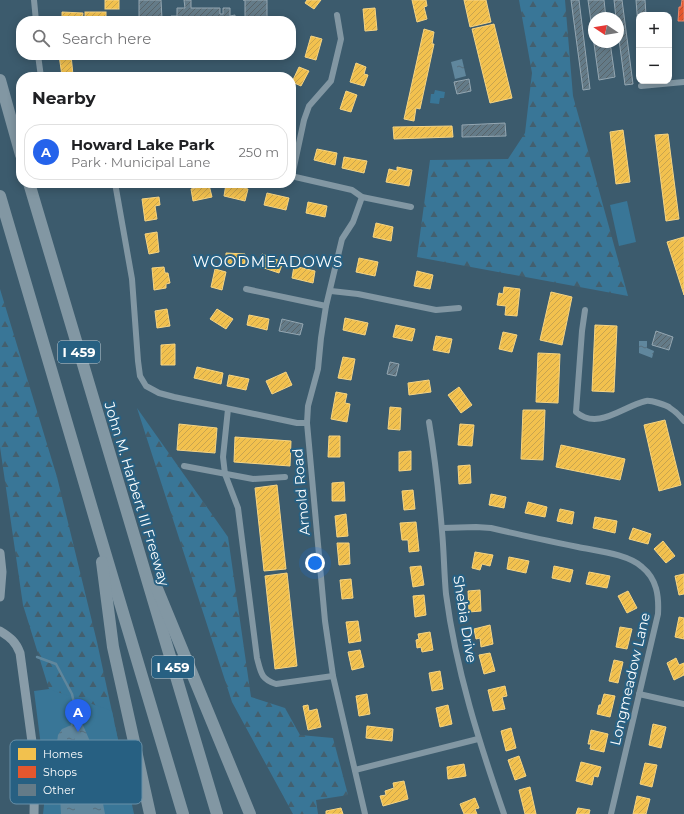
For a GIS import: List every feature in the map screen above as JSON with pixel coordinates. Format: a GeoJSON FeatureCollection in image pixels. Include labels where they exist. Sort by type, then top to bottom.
{"type":"FeatureCollection","features":[{"type":"Feature","properties":{"kind":"highway"},"geometry":{"type":"LineString","coordinates":[[0,80],[16,137]]}},
{"type":"Feature","properties":{"kind":"highway","name":"John M. Harbert III Freeway"},"geometry":{"type":"LineString","coordinates":[[30,188],[217,814]]}},
{"type":"Feature","properties":{"kind":"highway","name":"I 459"},"geometry":{"type":"LineString","coordinates":[[0,196],[183,814]]}},
{"type":"Feature","properties":{"kind":"highway"},"geometry":{"type":"LineString","coordinates":[[130,520],[250,814]]}},
{"type":"Feature","properties":{"kind":"highway"},"geometry":{"type":"LineString","coordinates":[[98,529],[113,647],[134,740]]}},
{"type":"Feature","properties":{"kind":"highway"},"geometry":{"type":"LineString","coordinates":[[142,778],[150,814]]}},
{"type":"Feature","properties":{"kind":"street"},"geometry":{"type":"LineString","coordinates":[[34,0],[36,16]]}},
{"type":"Feature","properties":{"kind":"street"},"geometry":{"type":"LineString","coordinates":[[296,157],[304,120],[309,106],[331,81],[341,39],[337,16]]}},
{"type":"Feature","properties":{"kind":"street"},"geometry":{"type":"LineString","coordinates":[[38,60],[40,72]]}},
{"type":"Feature","properties":{"kind":"street"},"geometry":{"type":"LineString","coordinates":[[642,86],[684,82]]}},
{"type":"Feature","properties":{"kind":"street"},"geometry":{"type":"LineString","coordinates":[[296,177],[352,190],[362,197],[411,207]]}},
{"type":"Feature","properties":{"kind":"street"},"geometry":{"type":"LineString","coordinates":[[116,188],[132,279],[140,376],[146,386],[159,393],[228,409],[296,423],[307,423]]}},
{"type":"Feature","properties":{"kind":"street","name":"Arnold Road"},"geometry":{"type":"LineString","coordinates":[[362,197],[353,222],[342,239],[326,306],[318,369],[308,406],[307,423],[325,621],[333,676],[365,814]]}},
{"type":"Feature","properties":{"kind":"street"},"geometry":{"type":"LineString","coordinates":[[246,289],[326,306]]}},
{"type":"Feature","properties":{"kind":"street"},"geometry":{"type":"LineString","coordinates":[[331,290],[436,310],[459,308]]}},
{"type":"Feature","properties":{"kind":"street"},"geometry":{"type":"LineString","coordinates":[[585,310],[576,412],[586,419],[605,418],[648,400],[670,407],[684,420]]}},
{"type":"Feature","properties":{"kind":"street"},"geometry":{"type":"LineString","coordinates":[[228,409],[223,457],[225,474],[238,508],[257,658],[261,675],[268,682],[276,684],[333,676]]}},
{"type":"Feature","properties":{"kind":"street","name":"Shebia Drive"},"geometry":{"type":"LineString","coordinates":[[429,422],[442,528],[446,593],[454,641],[478,739],[504,814]]}},
{"type":"Feature","properties":{"kind":"street"},"geometry":{"type":"LineString","coordinates":[[184,466],[253,479],[285,478]]}},
{"type":"Feature","properties":{"kind":"street","name":"Longmeadow Lane"},"geometry":{"type":"LineString","coordinates":[[442,528],[491,528],[607,553],[630,560],[642,567],[654,582],[659,600],[658,614],[611,814]]}},
{"type":"Feature","properties":{"kind":"street"},"geometry":{"type":"LineString","coordinates":[[0,553],[2,572],[0,597]]}},
{"type":"Feature","properties":{"kind":"street"},"geometry":{"type":"LineString","coordinates":[[0,631],[18,645],[32,740]]}},
{"type":"Feature","properties":{"kind":"street"},"geometry":{"type":"LineString","coordinates":[[639,694],[684,704]]}},
{"type":"Feature","properties":{"kind":"street"},"geometry":{"type":"LineString","coordinates":[[355,770],[478,739]]}},
{"type":"Feature","properties":{"kind":"street"},"geometry":{"type":"LineString","coordinates":[[34,804],[34,814]]}},
{"type":"Feature","properties":{"kind":"green space"},"geometry":{"type":"Polygon","coordinates":[[[519,0],[565,0],[573,96],[628,296],[417,257],[430,160],[508,159],[525,133],[532,73],[519,0]]]}},
{"type":"Feature","properties":{"kind":"green space"},"geometry":{"type":"Polygon","coordinates":[[[435,90],[445,92],[444,98],[440,98],[439,104],[430,103],[431,94],[434,94],[435,90]]]}},
{"type":"Feature","properties":{"kind":"green space"},"geometry":{"type":"Polygon","coordinates":[[[627,201],[636,242],[619,246],[610,205],[627,201]]]}},
{"type":"Feature","properties":{"kind":"green space"},"geometry":{"type":"Polygon","coordinates":[[[0,289],[57,477],[97,642],[118,740],[86,740],[82,723],[49,689],[23,605],[0,447],[0,289]]]}},
{"type":"Feature","properties":{"kind":"green space"},"geometry":{"type":"Polygon","coordinates":[[[137,408],[228,537],[251,697],[285,708],[300,735],[333,738],[348,795],[316,800],[318,814],[293,814],[232,702],[137,408]]]}},
{"type":"Feature","properties":{"kind":"green space"},"geometry":{"type":"Polygon","coordinates":[[[49,689],[112,711],[118,740],[40,740],[34,691],[49,689]]]}},
{"type":"Feature","properties":{"kind":"green space"},"geometry":{"type":"Polygon","coordinates":[[[102,804],[132,804],[134,814],[105,814],[102,804]]]}},
{"type":"Feature","properties":{"kind":"green space"},"geometry":{"type":"Polygon","coordinates":[[[131,804],[133,814],[43,814],[44,805],[131,804]]]}},
{"type":"Feature","properties":{"kind":"water"},"geometry":{"type":"Polygon","coordinates":[[[462,59],[466,76],[455,79],[451,62],[462,59]]]}},
{"type":"Feature","properties":{"kind":"water"},"geometry":{"type":"Polygon","coordinates":[[[639,341],[647,341],[647,348],[654,351],[652,358],[639,353],[639,341]]]}},
{"type":"Feature","properties":{"kind":"water"},"geometry":{"type":"Polygon","coordinates":[[[76,723],[82,723],[89,740],[57,740],[58,735],[62,729],[76,723]]]}},
{"type":"Feature","properties":{"kind":"water"},"geometry":{"type":"Polygon","coordinates":[[[60,804],[103,804],[105,814],[61,814],[60,804]]]}},
{"type":"Feature","properties":{"kind":"building: Homes"},"geometry":{"type":"Polygon","coordinates":[[[105,0],[119,0],[119,9],[105,9],[105,0]]]}},
{"type":"Feature","properties":{"kind":"building: Homes"},"geometry":{"type":"Polygon","coordinates":[[[307,0],[321,0],[314,9],[305,3],[307,0]]]}},
{"type":"Feature","properties":{"kind":"building: Homes"},"geometry":{"type":"Polygon","coordinates":[[[412,0],[426,0],[427,6],[424,7],[427,19],[417,22],[412,0]]]}},
{"type":"Feature","properties":{"kind":"building: Homes"},"geometry":{"type":"Polygon","coordinates":[[[464,0],[486,0],[491,22],[470,27],[464,0]]]}},
{"type":"Feature","properties":{"kind":"building: Homes"},"geometry":{"type":"Polygon","coordinates":[[[375,8],[377,30],[365,31],[363,9],[375,8]]]}},
{"type":"Feature","properties":{"kind":"building: Homes"},"geometry":{"type":"Polygon","coordinates":[[[62,12],[83,13],[83,16],[62,16],[62,12]]]}},
{"type":"Feature","properties":{"kind":"building: Homes"},"geometry":{"type":"Polygon","coordinates":[[[85,12],[106,12],[106,16],[85,16],[85,12]]]}},
{"type":"Feature","properties":{"kind":"building: Homes"},"geometry":{"type":"Polygon","coordinates":[[[494,24],[512,98],[490,103],[472,29],[494,24]]]}},
{"type":"Feature","properties":{"kind":"building: Homes"},"geometry":{"type":"Polygon","coordinates":[[[424,29],[434,32],[432,44],[434,44],[420,109],[416,108],[414,121],[404,119],[424,29]]]}},
{"type":"Feature","properties":{"kind":"building: Homes"},"geometry":{"type":"Polygon","coordinates":[[[311,36],[322,39],[316,60],[305,57],[311,36]]]}},
{"type":"Feature","properties":{"kind":"building: Homes"},"geometry":{"type":"Polygon","coordinates":[[[60,60],[72,60],[73,72],[61,72],[60,60]]]}},
{"type":"Feature","properties":{"kind":"building: Homes"},"geometry":{"type":"Polygon","coordinates":[[[356,63],[366,67],[364,74],[368,75],[364,86],[350,82],[356,63]]]}},
{"type":"Feature","properties":{"kind":"building: Homes"},"geometry":{"type":"Polygon","coordinates":[[[299,67],[309,71],[301,86],[296,84],[296,73],[299,67]]]}},
{"type":"Feature","properties":{"kind":"building: Homes"},"geometry":{"type":"Polygon","coordinates":[[[346,91],[357,95],[351,112],[340,109],[346,91]]]}},
{"type":"Feature","properties":{"kind":"building: Homes"},"geometry":{"type":"Polygon","coordinates":[[[452,126],[453,137],[394,139],[393,127],[452,126]]]}},
{"type":"Feature","properties":{"kind":"building: Homes"},"geometry":{"type":"Polygon","coordinates":[[[623,130],[630,182],[616,184],[610,132],[623,130]]]}},
{"type":"Feature","properties":{"kind":"building: Homes"},"geometry":{"type":"Polygon","coordinates":[[[668,134],[679,219],[666,221],[655,135],[668,134]]]}},
{"type":"Feature","properties":{"kind":"building: Homes"},"geometry":{"type":"Polygon","coordinates":[[[317,149],[337,153],[335,165],[314,160],[317,149]]]}},
{"type":"Feature","properties":{"kind":"building: Homes"},"geometry":{"type":"Polygon","coordinates":[[[344,157],[367,161],[364,173],[342,168],[344,157]]]}},
{"type":"Feature","properties":{"kind":"building: Homes"},"geometry":{"type":"Polygon","coordinates":[[[397,167],[412,170],[409,186],[386,182],[389,169],[397,171],[397,167]]]}},
{"type":"Feature","properties":{"kind":"building: Homes"},"geometry":{"type":"Polygon","coordinates":[[[210,188],[212,197],[193,201],[191,189],[210,188]]]}},
{"type":"Feature","properties":{"kind":"building: Homes"},"geometry":{"type":"Polygon","coordinates":[[[225,188],[248,189],[245,201],[224,196],[225,188]]]}},
{"type":"Feature","properties":{"kind":"building: Homes"},"geometry":{"type":"Polygon","coordinates":[[[267,193],[289,198],[286,210],[264,205],[267,193]]]}},
{"type":"Feature","properties":{"kind":"building: Homes"},"geometry":{"type":"Polygon","coordinates":[[[159,197],[160,205],[155,206],[157,219],[145,221],[142,199],[159,197]]]}},
{"type":"Feature","properties":{"kind":"building: Homes"},"geometry":{"type":"Polygon","coordinates":[[[308,202],[327,206],[325,217],[306,213],[308,202]]]}},
{"type":"Feature","properties":{"kind":"building: Homes"},"geometry":{"type":"Polygon","coordinates":[[[376,223],[393,227],[391,241],[373,237],[376,223]]]}},
{"type":"Feature","properties":{"kind":"building: Homes"},"geometry":{"type":"Polygon","coordinates":[[[157,232],[159,252],[149,254],[145,234],[157,232]]]}},
{"type":"Feature","properties":{"kind":"building: Homes"},"geometry":{"type":"Polygon","coordinates":[[[684,237],[684,295],[667,242],[684,237]]]}},
{"type":"Feature","properties":{"kind":"building: Homes"},"geometry":{"type":"Polygon","coordinates":[[[226,253],[245,254],[245,264],[226,264],[226,253]]]}},
{"type":"Feature","properties":{"kind":"building: Homes"},"geometry":{"type":"Polygon","coordinates":[[[262,254],[283,262],[279,273],[258,266],[262,254]]]}},
{"type":"Feature","properties":{"kind":"building: Homes"},"geometry":{"type":"Polygon","coordinates":[[[359,258],[378,262],[375,276],[356,272],[359,258]]]}},
{"type":"Feature","properties":{"kind":"building: Homes"},"geometry":{"type":"Polygon","coordinates":[[[294,266],[315,271],[313,283],[292,278],[294,266]]]}},
{"type":"Feature","properties":{"kind":"building: Homes"},"geometry":{"type":"Polygon","coordinates":[[[164,267],[165,273],[168,273],[170,283],[166,284],[166,288],[154,290],[152,268],[164,267]]]}},
{"type":"Feature","properties":{"kind":"building: Homes"},"geometry":{"type":"Polygon","coordinates":[[[215,269],[226,272],[222,290],[211,287],[215,269]]]}},
{"type":"Feature","properties":{"kind":"building: Homes"},"geometry":{"type":"Polygon","coordinates":[[[417,271],[433,275],[430,289],[414,286],[417,271]]]}},
{"type":"Feature","properties":{"kind":"building: Homes"},"geometry":{"type":"Polygon","coordinates":[[[504,287],[520,289],[517,316],[505,315],[506,306],[497,305],[499,293],[503,294],[504,287]]]}},
{"type":"Feature","properties":{"kind":"building: Homes"},"geometry":{"type":"Polygon","coordinates":[[[551,292],[572,297],[562,345],[540,340],[551,292]]]}},
{"type":"Feature","properties":{"kind":"building: Homes"},"geometry":{"type":"Polygon","coordinates":[[[167,309],[170,326],[157,328],[155,311],[167,309]]]}},
{"type":"Feature","properties":{"kind":"building: Homes"},"geometry":{"type":"Polygon","coordinates":[[[217,309],[233,319],[226,329],[210,319],[217,309]]]}},
{"type":"Feature","properties":{"kind":"building: Homes"},"geometry":{"type":"Polygon","coordinates":[[[249,315],[269,319],[267,330],[247,325],[249,315]]]}},
{"type":"Feature","properties":{"kind":"building: Homes"},"geometry":{"type":"Polygon","coordinates":[[[345,318],[368,323],[365,335],[343,330],[345,318]]]}},
{"type":"Feature","properties":{"kind":"building: Homes"},"geometry":{"type":"Polygon","coordinates":[[[396,325],[415,329],[412,341],[393,337],[396,325]]]}},
{"type":"Feature","properties":{"kind":"building: Homes"},"geometry":{"type":"Polygon","coordinates":[[[595,325],[617,326],[614,392],[592,391],[595,325]]]}},
{"type":"Feature","properties":{"kind":"building: Homes"},"geometry":{"type":"Polygon","coordinates":[[[503,332],[517,335],[512,352],[499,349],[503,332]]]}},
{"type":"Feature","properties":{"kind":"building: Homes"},"geometry":{"type":"Polygon","coordinates":[[[436,336],[452,339],[449,353],[433,350],[436,336]]]}},
{"type":"Feature","properties":{"kind":"building: Homes"},"geometry":{"type":"Polygon","coordinates":[[[175,344],[175,365],[161,365],[161,345],[175,344]]]}},
{"type":"Feature","properties":{"kind":"building: Homes"},"geometry":{"type":"Polygon","coordinates":[[[538,353],[560,354],[558,403],[536,402],[538,353]]]}},
{"type":"Feature","properties":{"kind":"building: Homes"},"geometry":{"type":"Polygon","coordinates":[[[343,357],[355,359],[351,380],[338,378],[343,357]]]}},
{"type":"Feature","properties":{"kind":"building: Homes"},"geometry":{"type":"Polygon","coordinates":[[[197,367],[223,373],[221,384],[194,378],[197,367]]]}},
{"type":"Feature","properties":{"kind":"building: Homes"},"geometry":{"type":"Polygon","coordinates":[[[286,372],[292,385],[272,394],[266,381],[286,372]]]}},
{"type":"Feature","properties":{"kind":"building: Homes"},"geometry":{"type":"Polygon","coordinates":[[[229,375],[249,379],[246,390],[227,386],[229,375]]]}},
{"type":"Feature","properties":{"kind":"building: Homes"},"geometry":{"type":"Polygon","coordinates":[[[429,380],[431,392],[409,395],[408,383],[429,380]]]}},
{"type":"Feature","properties":{"kind":"building: Homes"},"geometry":{"type":"Polygon","coordinates":[[[459,387],[472,405],[461,413],[448,395],[459,387]]]}},
{"type":"Feature","properties":{"kind":"building: Homes"},"geometry":{"type":"Polygon","coordinates":[[[336,392],[347,394],[345,403],[350,404],[347,422],[331,419],[336,392]]]}},
{"type":"Feature","properties":{"kind":"building: Homes"},"geometry":{"type":"Polygon","coordinates":[[[390,407],[401,408],[400,430],[388,429],[390,407]]]}},
{"type":"Feature","properties":{"kind":"building: Homes"},"geometry":{"type":"Polygon","coordinates":[[[523,410],[545,410],[543,460],[521,459],[523,410]]]}},
{"type":"Feature","properties":{"kind":"building: Homes"},"geometry":{"type":"Polygon","coordinates":[[[665,420],[681,485],[659,491],[644,425],[665,420]]]}},
{"type":"Feature","properties":{"kind":"building: Homes"},"geometry":{"type":"Polygon","coordinates":[[[179,424],[217,428],[215,453],[177,450],[179,424]]]}},
{"type":"Feature","properties":{"kind":"building: Homes"},"geometry":{"type":"Polygon","coordinates":[[[460,424],[474,425],[472,446],[458,445],[460,424]]]}},
{"type":"Feature","properties":{"kind":"building: Homes"},"geometry":{"type":"Polygon","coordinates":[[[329,436],[340,436],[340,457],[328,457],[329,436]]]}},
{"type":"Feature","properties":{"kind":"building: Homes"},"geometry":{"type":"Polygon","coordinates":[[[235,437],[291,441],[290,466],[234,462],[235,437]]]}},
{"type":"Feature","properties":{"kind":"building: Homes"},"geometry":{"type":"Polygon","coordinates":[[[561,445],[625,459],[620,480],[556,467],[561,445]]]}},
{"type":"Feature","properties":{"kind":"building: Homes"},"geometry":{"type":"Polygon","coordinates":[[[411,451],[411,470],[399,471],[399,452],[411,451]]]}},
{"type":"Feature","properties":{"kind":"building: Homes"},"geometry":{"type":"Polygon","coordinates":[[[470,465],[471,483],[459,484],[458,466],[470,465]]]}},
{"type":"Feature","properties":{"kind":"building: Homes"},"geometry":{"type":"Polygon","coordinates":[[[344,482],[345,501],[332,501],[332,483],[344,482]]]}},
{"type":"Feature","properties":{"kind":"building: Homes"},"geometry":{"type":"Polygon","coordinates":[[[277,485],[286,569],[264,571],[255,488],[277,485]]]}},
{"type":"Feature","properties":{"kind":"building: Homes"},"geometry":{"type":"Polygon","coordinates":[[[413,490],[415,509],[404,510],[402,491],[413,490]]]}},
{"type":"Feature","properties":{"kind":"building: Homes"},"geometry":{"type":"Polygon","coordinates":[[[491,494],[506,497],[504,508],[489,505],[491,494]]]}},
{"type":"Feature","properties":{"kind":"building: Homes"},"geometry":{"type":"Polygon","coordinates":[[[528,502],[547,507],[545,517],[525,513],[528,502]]]}},
{"type":"Feature","properties":{"kind":"building: Homes"},"geometry":{"type":"Polygon","coordinates":[[[560,509],[574,512],[572,524],[557,521],[560,509]]]}},
{"type":"Feature","properties":{"kind":"building: Homes"},"geometry":{"type":"Polygon","coordinates":[[[346,514],[348,536],[337,537],[335,516],[346,514]]]}},
{"type":"Feature","properties":{"kind":"building: Homes"},"geometry":{"type":"Polygon","coordinates":[[[595,517],[617,521],[615,533],[593,528],[595,517]]]}},
{"type":"Feature","properties":{"kind":"building: Homes"},"geometry":{"type":"Polygon","coordinates":[[[416,522],[419,551],[409,552],[408,540],[402,540],[400,523],[416,522]]]}},
{"type":"Feature","properties":{"kind":"building: Homes"},"geometry":{"type":"Polygon","coordinates":[[[633,528],[651,534],[648,544],[629,539],[633,528]]]}},
{"type":"Feature","properties":{"kind":"building: Homes"},"geometry":{"type":"Polygon","coordinates":[[[663,541],[675,556],[666,563],[654,549],[663,541]]]}},
{"type":"Feature","properties":{"kind":"building: Homes"},"geometry":{"type":"Polygon","coordinates":[[[337,543],[349,543],[350,564],[339,565],[337,543]]]}},
{"type":"Feature","properties":{"kind":"building: Homes"},"geometry":{"type":"Polygon","coordinates":[[[475,552],[493,555],[490,566],[482,564],[480,570],[472,568],[475,552]]]}},
{"type":"Feature","properties":{"kind":"building: Homes"},"geometry":{"type":"Polygon","coordinates":[[[509,557],[529,561],[526,573],[507,569],[509,557]]]}},
{"type":"Feature","properties":{"kind":"building: Homes"},"geometry":{"type":"Polygon","coordinates":[[[421,566],[424,585],[413,587],[410,567],[421,566]]]}},
{"type":"Feature","properties":{"kind":"building: Homes"},"geometry":{"type":"Polygon","coordinates":[[[554,566],[573,570],[570,582],[552,578],[554,566]]]}},
{"type":"Feature","properties":{"kind":"building: Homes"},"geometry":{"type":"Polygon","coordinates":[[[589,572],[610,576],[607,588],[586,584],[589,572]]]}},
{"type":"Feature","properties":{"kind":"building: Homes"},"geometry":{"type":"Polygon","coordinates":[[[287,573],[297,666],[275,669],[265,576],[287,573]]]}},
{"type":"Feature","properties":{"kind":"building: Homes"},"geometry":{"type":"Polygon","coordinates":[[[684,574],[684,594],[679,595],[675,576],[684,574]]]}},
{"type":"Feature","properties":{"kind":"building: Homes"},"geometry":{"type":"Polygon","coordinates":[[[351,579],[353,598],[342,599],[340,580],[351,579]]]}},
{"type":"Feature","properties":{"kind":"building: Homes"},"geometry":{"type":"Polygon","coordinates":[[[480,590],[481,611],[469,612],[468,591],[480,590]]]}},
{"type":"Feature","properties":{"kind":"building: Homes"},"geometry":{"type":"Polygon","coordinates":[[[628,591],[637,608],[627,613],[618,596],[628,591]]]}},
{"type":"Feature","properties":{"kind":"building: Homes"},"geometry":{"type":"Polygon","coordinates":[[[424,595],[426,615],[415,617],[413,596],[424,595]]]}},
{"type":"Feature","properties":{"kind":"building: Homes"},"geometry":{"type":"Polygon","coordinates":[[[679,617],[684,618],[684,639],[675,637],[679,617]]]}},
{"type":"Feature","properties":{"kind":"building: Homes"},"geometry":{"type":"Polygon","coordinates":[[[358,621],[361,641],[349,643],[346,622],[358,621]]]}},
{"type":"Feature","properties":{"kind":"building: Homes"},"geometry":{"type":"Polygon","coordinates":[[[490,625],[493,644],[481,647],[480,638],[476,639],[474,629],[490,625]]]}},
{"type":"Feature","properties":{"kind":"building: Homes"},"geometry":{"type":"Polygon","coordinates":[[[620,627],[632,629],[627,649],[616,647],[620,627]]]}},
{"type":"Feature","properties":{"kind":"building: Homes"},"geometry":{"type":"Polygon","coordinates":[[[430,632],[433,650],[422,652],[421,647],[417,648],[416,640],[419,639],[418,634],[430,632]]]}},
{"type":"Feature","properties":{"kind":"building: Homes"},"geometry":{"type":"Polygon","coordinates":[[[360,650],[364,667],[352,670],[348,652],[360,650]]]}},
{"type":"Feature","properties":{"kind":"building: Homes"},"geometry":{"type":"Polygon","coordinates":[[[490,653],[495,671],[484,674],[479,655],[490,653]]]}},
{"type":"Feature","properties":{"kind":"building: Homes"},"geometry":{"type":"Polygon","coordinates":[[[676,658],[679,665],[684,663],[684,675],[674,680],[667,663],[676,658]]]}},
{"type":"Feature","properties":{"kind":"building: Homes"},"geometry":{"type":"Polygon","coordinates":[[[614,660],[623,662],[618,683],[609,681],[614,660]]]}},
{"type":"Feature","properties":{"kind":"building: Homes"},"geometry":{"type":"Polygon","coordinates":[[[440,671],[443,689],[432,691],[429,673],[440,671]]]}},
{"type":"Feature","properties":{"kind":"building: Homes"},"geometry":{"type":"Polygon","coordinates":[[[505,686],[507,696],[502,697],[505,709],[493,711],[488,690],[505,686]]]}},
{"type":"Feature","properties":{"kind":"building: Homes"},"geometry":{"type":"Polygon","coordinates":[[[367,694],[370,714],[359,716],[356,696],[367,694]]]}},
{"type":"Feature","properties":{"kind":"building: Homes"},"geometry":{"type":"Polygon","coordinates":[[[604,694],[615,696],[610,717],[597,714],[604,694]]]}},
{"type":"Feature","properties":{"kind":"building: Homes"},"geometry":{"type":"Polygon","coordinates":[[[308,705],[309,711],[317,709],[321,727],[308,730],[303,706],[308,705]]]}},
{"type":"Feature","properties":{"kind":"building: Homes"},"geometry":{"type":"Polygon","coordinates":[[[448,705],[452,724],[440,727],[436,708],[448,705]]]}},
{"type":"Feature","properties":{"kind":"building: Homes"},"geometry":{"type":"Polygon","coordinates":[[[653,724],[666,727],[661,748],[649,745],[653,724]]]}},
{"type":"Feature","properties":{"kind":"building: Homes"},"geometry":{"type":"Polygon","coordinates":[[[367,726],[393,729],[392,741],[366,738],[367,726]]]}},
{"type":"Feature","properties":{"kind":"building: Homes"},"geometry":{"type":"Polygon","coordinates":[[[511,728],[516,748],[506,751],[501,731],[511,728]]]}},
{"type":"Feature","properties":{"kind":"building: Homes"},"geometry":{"type":"Polygon","coordinates":[[[591,730],[608,734],[604,752],[590,749],[591,744],[588,744],[591,730]]]}},
{"type":"Feature","properties":{"kind":"building: Homes"},"geometry":{"type":"Polygon","coordinates":[[[519,756],[526,776],[515,780],[508,760],[519,756]]]}},
{"type":"Feature","properties":{"kind":"building: Homes"},"geometry":{"type":"Polygon","coordinates":[[[581,762],[601,767],[598,777],[594,776],[592,785],[576,781],[581,762]]]}},
{"type":"Feature","properties":{"kind":"building: Homes"},"geometry":{"type":"Polygon","coordinates":[[[645,763],[657,765],[652,787],[640,784],[645,763]]]}},
{"type":"Feature","properties":{"kind":"building: Homes"},"geometry":{"type":"Polygon","coordinates":[[[464,764],[466,776],[448,779],[447,767],[464,764]]]}},
{"type":"Feature","properties":{"kind":"building: Homes"},"geometry":{"type":"Polygon","coordinates":[[[404,781],[408,799],[383,806],[380,796],[386,795],[385,791],[394,788],[393,783],[404,781]]]}},
{"type":"Feature","properties":{"kind":"building: Homes"},"geometry":{"type":"Polygon","coordinates":[[[530,787],[536,814],[525,814],[519,790],[530,787]]]}},
{"type":"Feature","properties":{"kind":"building: Homes"},"geometry":{"type":"Polygon","coordinates":[[[637,796],[650,799],[646,814],[633,814],[637,796]]]}},
{"type":"Feature","properties":{"kind":"building: Homes"},"geometry":{"type":"Polygon","coordinates":[[[475,798],[479,808],[475,809],[477,814],[464,814],[460,804],[475,798]]]}},
{"type":"Feature","properties":{"kind":"building: Homes"},"geometry":{"type":"Polygon","coordinates":[[[341,808],[343,814],[326,814],[326,811],[341,808]]]}},
{"type":"Feature","properties":{"kind":"building: Homes"},"geometry":{"type":"Polygon","coordinates":[[[578,808],[590,810],[589,814],[576,814],[578,808]]]}},
{"type":"Feature","properties":{"kind":"building: Shops"},"geometry":{"type":"Polygon","coordinates":[[[682,0],[684,0],[684,21],[678,21],[679,7],[681,7],[682,0]]]}},
{"type":"Feature","properties":{"kind":"building: Other"},"geometry":{"type":"Polygon","coordinates":[[[139,0],[161,0],[162,16],[139,16],[139,0]]]}},
{"type":"Feature","properties":{"kind":"building: Other"},"geometry":{"type":"Polygon","coordinates":[[[184,0],[191,0],[191,8],[220,8],[220,14],[223,14],[223,8],[230,8],[230,16],[177,16],[177,8],[185,8],[184,0]]]}},
{"type":"Feature","properties":{"kind":"building: Other"},"geometry":{"type":"Polygon","coordinates":[[[245,0],[267,0],[267,16],[245,16],[245,0]]]}},
{"type":"Feature","properties":{"kind":"building: Other"},"geometry":{"type":"Polygon","coordinates":[[[571,0],[579,0],[590,89],[583,90],[571,0]]]}},
{"type":"Feature","properties":{"kind":"building: Other"},"geometry":{"type":"Polygon","coordinates":[[[588,0],[604,0],[605,12],[590,12],[588,0]]]}},
{"type":"Feature","properties":{"kind":"building: Other"},"geometry":{"type":"Polygon","coordinates":[[[614,0],[622,0],[624,12],[615,12],[614,0]]]}},
{"type":"Feature","properties":{"kind":"building: Other"},"geometry":{"type":"Polygon","coordinates":[[[636,0],[645,0],[646,12],[637,12],[636,0]]]}},
{"type":"Feature","properties":{"kind":"building: Other"},"geometry":{"type":"Polygon","coordinates":[[[624,15],[633,84],[625,85],[620,48],[624,48],[624,15]]]}},
{"type":"Feature","properties":{"kind":"building: Other"},"geometry":{"type":"Polygon","coordinates":[[[595,48],[611,48],[615,77],[599,80],[595,48]]]}},
{"type":"Feature","properties":{"kind":"building: Other"},"geometry":{"type":"Polygon","coordinates":[[[469,79],[471,91],[457,94],[454,82],[469,79]]]}},
{"type":"Feature","properties":{"kind":"building: Other"},"geometry":{"type":"Polygon","coordinates":[[[505,123],[506,136],[462,137],[462,125],[505,123]]]}},
{"type":"Feature","properties":{"kind":"building: Other"},"geometry":{"type":"Polygon","coordinates":[[[282,319],[303,324],[300,335],[279,331],[282,319]]]}},
{"type":"Feature","properties":{"kind":"building: Other"},"geometry":{"type":"Polygon","coordinates":[[[656,331],[673,337],[669,350],[652,345],[656,331]]]}},
{"type":"Feature","properties":{"kind":"building: Other"},"geometry":{"type":"Polygon","coordinates":[[[390,362],[399,364],[396,376],[387,374],[390,362]]]}},
{"type":"Feature","properties":{"kind":"waterway"},"geometry":{"type":"LineString","coordinates":[[37,657],[56,664],[72,694],[75,707],[72,725]]}},
{"type":"Feature","properties":{"kind":"place","name":"Howard Lake Park"},"geometry":{"type":"Point","coordinates":[78,732]}},
{"type":"Feature","properties":{"kind":"district","name":"WOODMEADOWS"},"geometry":{"type":"Point","coordinates":[268,261]}}]}
